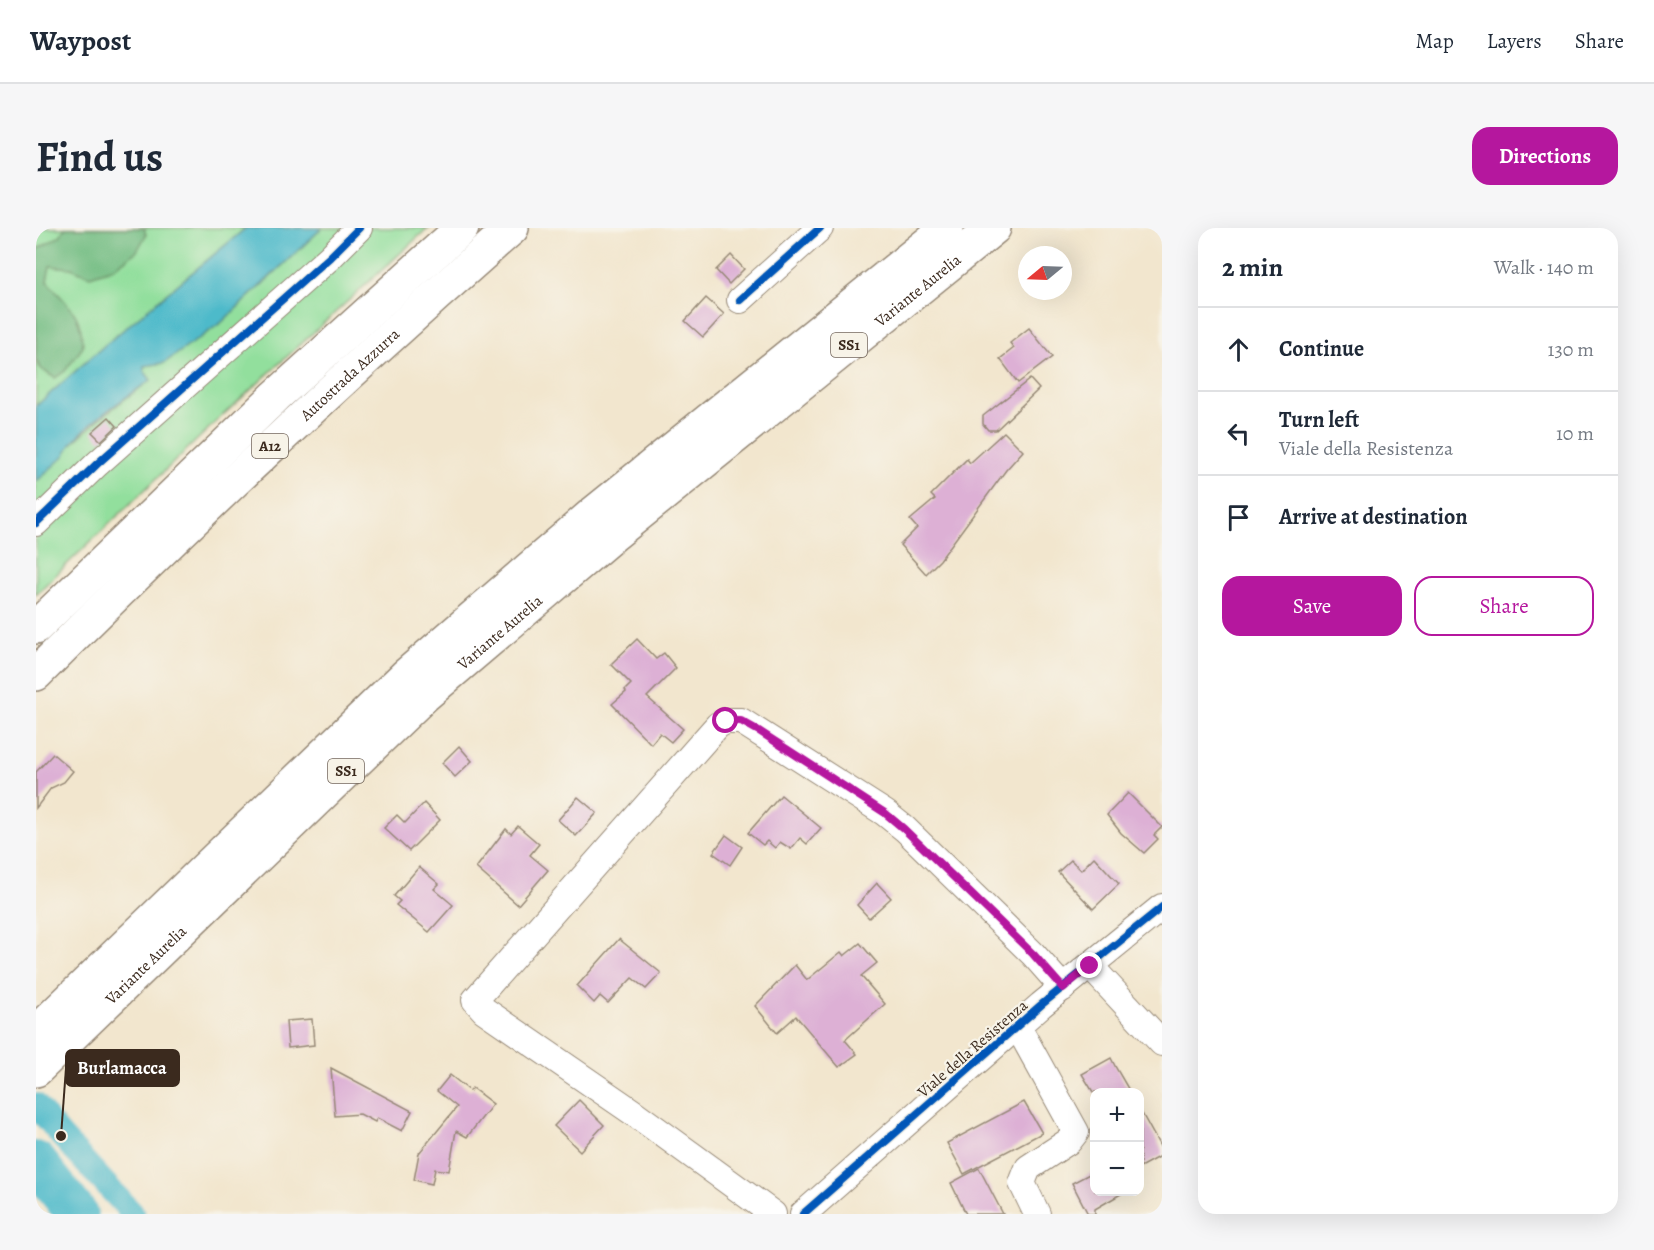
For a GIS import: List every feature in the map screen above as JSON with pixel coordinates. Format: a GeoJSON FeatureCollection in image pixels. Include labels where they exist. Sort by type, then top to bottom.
{"type":"FeatureCollection","features":[{"type":"Feature","properties":{"kind":"highway","name":"Autostrada Azzurra"},"geometry":{"type":"LineString","coordinates":[[36,627],[268,404],[462,228]]}},
{"type":"Feature","properties":{"kind":"highway","name":"Autostrada Azzurra"},"geometry":{"type":"LineString","coordinates":[[36,674],[161,549],[296,422],[512,228]]}},
{"type":"Feature","properties":{"kind":"highway","name":"Variante Aurelia"},"geometry":{"type":"LineString","coordinates":[[36,1070],[83,1005],[405,676],[604,524],[695,450],[947,228]]}},
{"type":"Feature","properties":{"kind":"highway","name":"Variante Aurelia"},"geometry":{"type":"LineString","coordinates":[[695,450],[994,228]]}},
{"type":"Feature","properties":{"kind":"highway","name":"Variante Aurelia"},"geometry":{"type":"LineString","coordinates":[[36,1032],[83,1005]]}},
{"type":"Feature","properties":{"kind":"street"},"geometry":{"type":"LineString","coordinates":[[36,523],[97,464],[330,257],[359,228]]}},
{"type":"Feature","properties":{"kind":"street"},"geometry":{"type":"LineString","coordinates":[[740,300],[820,228]]}},
{"type":"Feature","properties":{"kind":"street"},"geometry":{"type":"LineString","coordinates":[[773,1214],[634,1113],[484,1010],[475,1000],[718,725],[726,721],[741,721],[885,813],[1033,954],[1063,988]]}},
{"type":"Feature","properties":{"kind":"street","name":"Viale della Resistenza"},"geometry":{"type":"LineString","coordinates":[[803,1214],[1063,988],[1162,907]]}},
{"type":"Feature","properties":{"kind":"street"},"geometry":{"type":"LineString","coordinates":[[1090,966],[1162,1043]]}},
{"type":"Feature","properties":{"kind":"street"},"geometry":{"type":"LineString","coordinates":[[1018,1027],[1076,1132],[1069,1141],[1028,1168],[1022,1184],[1038,1214]]}},
{"type":"Feature","properties":{"kind":"green space"},"geometry":{"type":"Polygon","coordinates":[[[36,228],[246,228],[105,345],[36,406],[36,228]]]}},
{"type":"Feature","properties":{"kind":"green space"},"geometry":{"type":"Polygon","coordinates":[[[65,228],[144,228],[146,235],[137,251],[114,268],[90,276],[71,268],[50,266],[47,281],[76,317],[83,347],[65,371],[55,378],[41,369],[36,360],[36,250],[60,236],[65,228]]]}},
{"type":"Feature","properties":{"kind":"green space"},"geometry":{"type":"Polygon","coordinates":[[[322,228],[428,228],[222,416],[36,594],[36,482],[90,427],[151,380],[144,371],[144,366],[164,363],[222,322],[322,228]]]}},
{"type":"Feature","properties":{"kind":"water"},"geometry":{"type":"Polygon","coordinates":[[[246,228],[322,228],[222,322],[164,363],[144,366],[144,371],[151,380],[116,404],[79,435],[65,455],[36,482],[36,406],[105,345],[246,228]]]}},
{"type":"Feature","properties":{"kind":"building"},"geometry":{"type":"Polygon","coordinates":[[[731,255],[744,269],[729,284],[716,270],[731,255]]]}},
{"type":"Feature","properties":{"kind":"building"},"geometry":{"type":"Polygon","coordinates":[[[706,298],[724,314],[703,337],[685,321],[706,298]]]}},
{"type":"Feature","properties":{"kind":"building"},"geometry":{"type":"Polygon","coordinates":[[[1029,328],[1052,357],[1018,383],[1000,359],[1014,348],[1010,343],[1029,328]]]}},
{"type":"Feature","properties":{"kind":"building"},"geometry":{"type":"Polygon","coordinates":[[[1030,379],[1039,389],[996,430],[988,430],[983,424],[983,416],[1030,379]]]}},
{"type":"Feature","properties":{"kind":"building"},"geometry":{"type":"Polygon","coordinates":[[[109,417],[117,426],[101,441],[92,432],[109,417]]]}},
{"type":"Feature","properties":{"kind":"building"},"geometry":{"type":"Polygon","coordinates":[[[1004,432],[1023,451],[1006,470],[940,560],[926,574],[900,545],[917,528],[910,520],[935,499],[931,495],[967,459],[970,463],[1004,432]]]}},
{"type":"Feature","properties":{"kind":"building"},"geometry":{"type":"Polygon","coordinates":[[[637,639],[656,659],[664,653],[676,668],[647,697],[683,729],[671,742],[660,733],[651,744],[612,704],[626,692],[625,690],[631,684],[611,664],[637,639]]]}},
{"type":"Feature","properties":{"kind":"building"},"geometry":{"type":"Polygon","coordinates":[[[459,746],[472,761],[455,777],[442,763],[459,746]]]}},
{"type":"Feature","properties":{"kind":"building"},"geometry":{"type":"Polygon","coordinates":[[[53,754],[73,771],[64,782],[51,788],[36,808],[36,772],[53,754]]]}},
{"type":"Feature","properties":{"kind":"building"},"geometry":{"type":"Polygon","coordinates":[[[1128,793],[1162,827],[1154,835],[1158,839],[1144,853],[1121,833],[1107,815],[1128,793]]]}},
{"type":"Feature","properties":{"kind":"building"},"geometry":{"type":"Polygon","coordinates":[[[781,795],[821,828],[807,844],[800,838],[791,849],[780,842],[775,848],[767,841],[763,845],[748,833],[781,795]]]}},
{"type":"Feature","properties":{"kind":"building"},"geometry":{"type":"Polygon","coordinates":[[[578,797],[597,813],[576,836],[558,820],[578,797]]]}},
{"type":"Feature","properties":{"kind":"building"},"geometry":{"type":"Polygon","coordinates":[[[424,803],[440,820],[409,851],[384,828],[397,815],[405,823],[424,803]]]}},
{"type":"Feature","properties":{"kind":"building"},"geometry":{"type":"Polygon","coordinates":[[[518,826],[539,844],[530,855],[548,870],[518,905],[476,868],[506,829],[511,834],[518,826]]]}},
{"type":"Feature","properties":{"kind":"building"},"geometry":{"type":"Polygon","coordinates":[[[726,835],[742,847],[730,865],[713,853],[726,835]]]}},
{"type":"Feature","properties":{"kind":"building"},"geometry":{"type":"Polygon","coordinates":[[[1094,857],[1119,884],[1093,909],[1058,872],[1071,860],[1081,870],[1094,857]]]}},
{"type":"Feature","properties":{"kind":"building"},"geometry":{"type":"Polygon","coordinates":[[[419,867],[439,884],[434,889],[453,905],[429,932],[396,905],[400,901],[394,896],[419,867]]]}},
{"type":"Feature","properties":{"kind":"building"},"geometry":{"type":"Polygon","coordinates":[[[877,883],[891,898],[869,918],[857,905],[877,883]]]}},
{"type":"Feature","properties":{"kind":"building"},"geometry":{"type":"Polygon","coordinates":[[[619,939],[661,973],[646,989],[632,978],[608,1003],[600,996],[594,1003],[577,986],[619,939]]]}},
{"type":"Feature","properties":{"kind":"building"},"geometry":{"type":"Polygon","coordinates":[[[860,943],[877,963],[861,976],[885,1004],[845,1040],[857,1054],[839,1067],[796,1016],[777,1033],[755,1006],[795,965],[807,980],[841,952],[844,956],[860,943]]]}},
{"type":"Feature","properties":{"kind":"building"},"geometry":{"type":"Polygon","coordinates":[[[312,1019],[314,1045],[288,1048],[286,1021],[312,1019]]]}},
{"type":"Feature","properties":{"kind":"building"},"geometry":{"type":"Polygon","coordinates":[[[1111,1058],[1128,1088],[1091,1088],[1082,1074],[1111,1058]]]}},
{"type":"Feature","properties":{"kind":"building"},"geometry":{"type":"Polygon","coordinates":[[[331,1068],[412,1111],[402,1131],[377,1118],[375,1122],[360,1114],[335,1116],[331,1068]]]}},
{"type":"Feature","properties":{"kind":"building"},"geometry":{"type":"Polygon","coordinates":[[[450,1075],[470,1091],[472,1088],[493,1104],[467,1137],[456,1131],[449,1171],[435,1169],[432,1184],[414,1180],[419,1153],[457,1107],[437,1091],[450,1075]]]}},
{"type":"Feature","properties":{"kind":"building"},"geometry":{"type":"Polygon","coordinates":[[[579,1100],[604,1125],[580,1151],[554,1126],[579,1100]]]}},
{"type":"Feature","properties":{"kind":"building"},"geometry":{"type":"Polygon","coordinates":[[[1024,1102],[1042,1133],[964,1174],[947,1143],[1024,1102]]]}},
{"type":"Feature","properties":{"kind":"building"},"geometry":{"type":"Polygon","coordinates":[[[1144,1117],[1162,1150],[1162,1155],[1144,1165],[1144,1117]]]}},
{"type":"Feature","properties":{"kind":"building"},"geometry":{"type":"Polygon","coordinates":[[[979,1168],[1003,1214],[966,1214],[951,1183],[979,1168]]]}},
{"type":"Feature","properties":{"kind":"building"},"geometry":{"type":"Polygon","coordinates":[[[1090,1174],[1090,1196],[1117,1196],[1095,1209],[1095,1214],[1088,1214],[1072,1183],[1090,1174]]]}},
{"type":"Feature","properties":{"kind":"waterway"},"geometry":{"type":"LineString","coordinates":[[36,1105],[61,1136],[133,1214]]}},
{"type":"Feature","properties":{"kind":"waterway"},"geometry":{"type":"LineString","coordinates":[[36,1162],[77,1214]]}},
{"type":"Feature","properties":{"kind":"cycle path"},"geometry":{"type":"LineString","coordinates":[[36,523],[97,464],[330,257],[359,228]]}},
{"type":"Feature","properties":{"kind":"cycle path"},"geometry":{"type":"LineString","coordinates":[[740,300],[820,228]]}},
{"type":"Feature","properties":{"kind":"cycle path"},"geometry":{"type":"LineString","coordinates":[[803,1214],[1041,1005],[1162,907]]}},
{"type":"Feature","properties":{"kind":"place","name":"Burlamacca"},"geometry":{"type":"Point","coordinates":[61,1136]}},
{"type":"Feature","properties":{"kind":"route"},"geometry":{"type":"LineString","coordinates":[[726,721],[741,721],[759,731],[885,813],[1033,954],[1063,988],[1090,966]]}}]}
